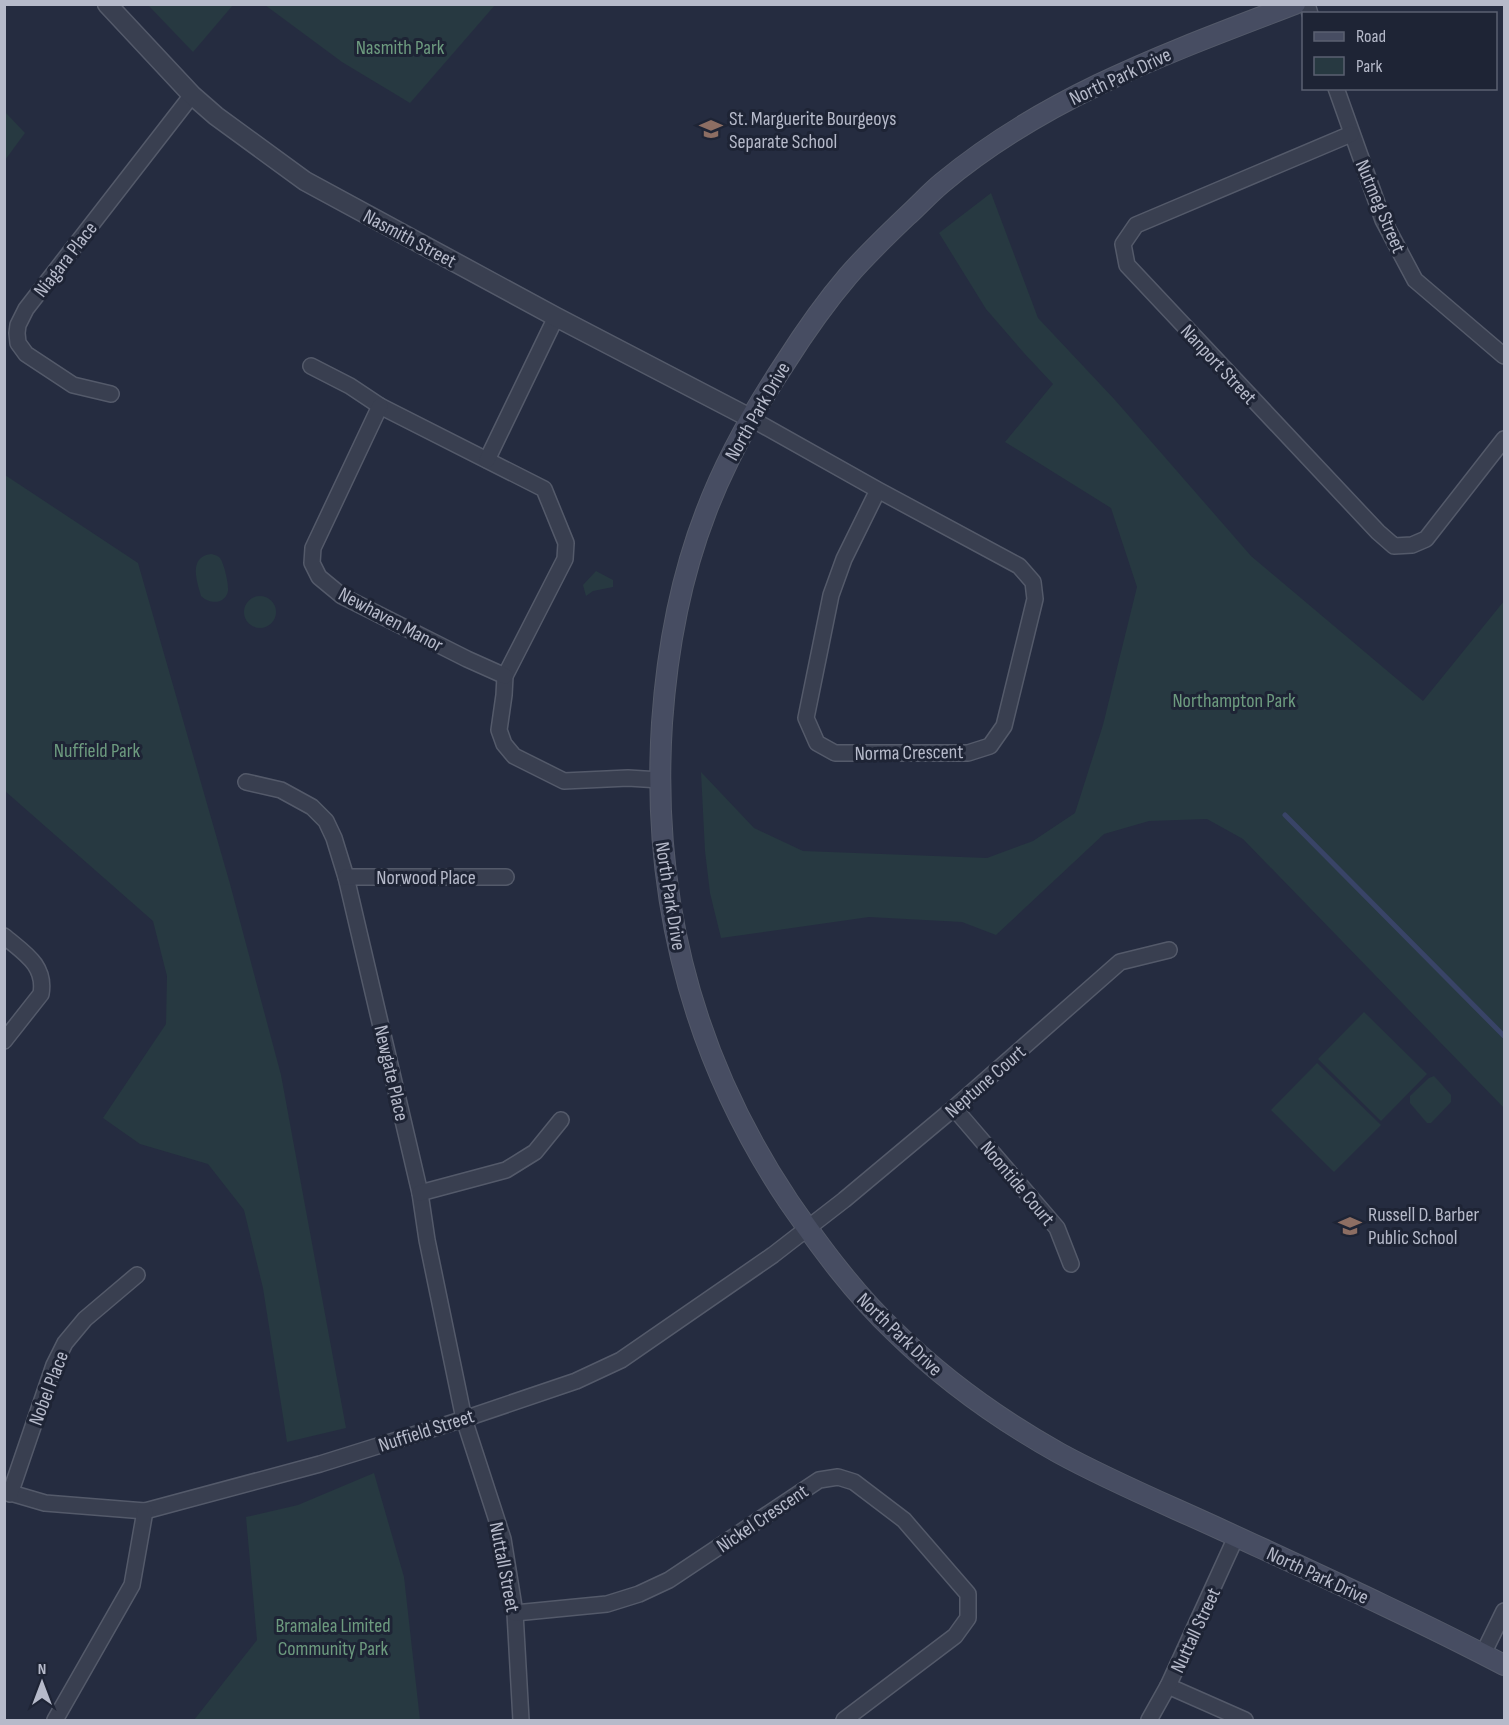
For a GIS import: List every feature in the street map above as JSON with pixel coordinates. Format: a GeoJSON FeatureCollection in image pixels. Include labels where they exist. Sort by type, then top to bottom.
{"type":"FeatureCollection","features":[{"type":"Feature","properties":{"kind":"main road","name":"North Park Drive"},"geometry":{"type":"LineString","coordinates":[[1294,4],[1164,54],[1117,75],[1068,99],[1019,128],[944,181],[868,254],[838,288],[799,342],[735,445],[705,515],[692,554],[674,626],[665,676],[660,780],[661,829],[668,889],[684,970],[699,1020],[713,1061],[733,1104],[775,1180],[807,1228],[855,1290],[891,1329],[930,1365],[966,1393],[1012,1425],[1063,1455],[1359,1593],[1504,1665]]}},
{"type":"Feature","properties":{"kind":"street","name":"Nasmith Street"},"geometry":{"type":"LineString","coordinates":[[107,4],[192,95],[216,116],[305,181],[750,418]]}},
{"type":"Feature","properties":{"kind":"street","name":"Nutmeg Street"},"geometry":{"type":"LineString","coordinates":[[1337,90],[1383,220],[1415,280],[1504,356]]}},
{"type":"Feature","properties":{"kind":"street","name":"Niagara Place"},"geometry":{"type":"LineString","coordinates":[[111,394],[73,385],[26,354],[18,343],[18,325],[27,309],[192,95]]}},
{"type":"Feature","properties":{"kind":"street","name":"Nanport Street"},"geometry":{"type":"LineString","coordinates":[[1351,134],[1136,225],[1123,244],[1127,265],[1378,532],[1394,546],[1412,545],[1426,539],[1504,439]]}},
{"type":"Feature","properties":{"kind":"street"},"geometry":{"type":"LineString","coordinates":[[487,460],[556,316]]}},
{"type":"Feature","properties":{"kind":"street"},"geometry":{"type":"LineString","coordinates":[[311,366],[380,406],[544,489],[566,543],[565,559],[505,676],[499,730],[504,744],[514,756],[564,781],[628,778],[660,780]]}},
{"type":"Feature","properties":{"kind":"street","name":"Newhaven Manor"},"geometry":{"type":"LineString","coordinates":[[380,406],[313,548],[312,563],[319,577],[342,596],[505,676]]}},
{"type":"Feature","properties":{"kind":"street","name":"Norma Crescent"},"geometry":{"type":"LineString","coordinates":[[750,418],[1019,566],[1033,582],[1035,599],[1004,726],[990,746],[968,753],[835,753],[817,743],[806,718],[831,595],[844,559],[878,490]]}},
{"type":"Feature","properties":{"kind":"street","name":"Newgate Place"},"geometry":{"type":"LineString","coordinates":[[246,782],[281,790],[312,807],[326,820],[334,838],[346,877],[420,1192],[427,1240],[464,1419]]}},
{"type":"Feature","properties":{"kind":"street","name":"Norwood Place"},"geometry":{"type":"LineString","coordinates":[[346,877],[507,877]]}},
{"type":"Feature","properties":{"kind":"street"},"geometry":{"type":"LineString","coordinates":[[4,936],[34,962],[42,985],[41,994],[4,1041]]}},
{"type":"Feature","properties":{"kind":"street","name":"Neptune Court"},"geometry":{"type":"LineString","coordinates":[[807,1228],[954,1108],[1120,962],[1169,950]]}},
{"type":"Feature","properties":{"kind":"street","name":"Noontide Court"},"geometry":{"type":"LineString","coordinates":[[954,1108],[1057,1228],[1071,1264]]}},
{"type":"Feature","properties":{"kind":"street"},"geometry":{"type":"LineString","coordinates":[[420,1192],[506,1170],[535,1152],[561,1120]]}},
{"type":"Feature","properties":{"kind":"street","name":"Nuffield Street"},"geometry":{"type":"LineString","coordinates":[[7,1492],[45,1503],[145,1511],[320,1464],[464,1419],[576,1381],[621,1360],[773,1255],[807,1228]]}},
{"type":"Feature","properties":{"kind":"street","name":"Nobel Place"},"geometry":{"type":"LineString","coordinates":[[7,1492],[54,1365],[65,1343],[85,1319],[137,1275]]}},
{"type":"Feature","properties":{"kind":"street","name":"Nuttall Street"},"geometry":{"type":"LineString","coordinates":[[464,1419],[503,1539],[515,1613],[521,1720]]}},
{"type":"Feature","properties":{"kind":"street","name":"Nickel Crescent"},"geometry":{"type":"LineString","coordinates":[[515,1613],[607,1604],[639,1594],[669,1580],[819,1480],[838,1477],[854,1482],[904,1520],[968,1594],[968,1618],[955,1636],[844,1720]]}},
{"type":"Feature","properties":{"kind":"street"},"geometry":{"type":"LineString","coordinates":[[55,1720],[132,1585],[145,1511]]}},
{"type":"Feature","properties":{"kind":"street","name":"Nuttall Street"},"geometry":{"type":"LineString","coordinates":[[1149,1720],[1168,1686],[1236,1537]]}},
{"type":"Feature","properties":{"kind":"street"},"geometry":{"type":"LineString","coordinates":[[1483,1654],[1504,1611]]}},
{"type":"Feature","properties":{"kind":"street"},"geometry":{"type":"LineString","coordinates":[[1168,1686],[1245,1720]]}},
{"type":"Feature","properties":{"kind":"green space"},"geometry":{"type":"Polygon","coordinates":[[[148,5],[233,5],[193,52],[148,5]]]}},
{"type":"Feature","properties":{"kind":"green space","name":"Nasmith Park"},"geometry":{"type":"Polygon","coordinates":[[[265,5],[495,5],[410,103],[342,62],[265,5]]]}},
{"type":"Feature","properties":{"kind":"green space"},"geometry":{"type":"Polygon","coordinates":[[[5,112],[25,133],[4,160],[5,112]]]}},
{"type":"Feature","properties":{"kind":"green space","name":"Northampton Park"},"geometry":{"type":"Polygon","coordinates":[[[991,193],[1038,318],[1115,400],[1251,556],[1423,701],[1504,601],[1504,1108],[1243,839],[1207,819],[1149,821],[1104,834],[996,935],[962,922],[869,917],[721,938],[710,893],[705,851],[701,772],[754,828],[803,851],[987,858],[1033,841],[1075,813],[1103,725],[1137,587],[1111,508],[1005,442],[1053,384],[986,309],[939,233],[991,193]]]}},
{"type":"Feature","properties":{"kind":"green space","name":"Nuffield Park"},"geometry":{"type":"Polygon","coordinates":[[[5,475],[138,563],[230,884],[281,1075],[346,1428],[287,1442],[263,1288],[244,1210],[208,1164],[140,1144],[103,1118],[166,1024],[167,976],[153,921],[5,791],[5,475]]]}},
{"type":"Feature","properties":{"kind":"green space"},"geometry":{"type":"Polygon","coordinates":[[[211,554],[218,556],[222,561],[228,584],[228,591],[224,599],[216,602],[208,601],[201,596],[196,577],[199,560],[211,554]]]}},
{"type":"Feature","properties":{"kind":"green space"},"geometry":{"type":"Polygon","coordinates":[[[596,571],[613,580],[613,587],[593,591],[586,596],[583,585],[596,571]]]}},
{"type":"Feature","properties":{"kind":"green space"},"geometry":{"type":"Polygon","coordinates":[[[260,596],[271,601],[276,612],[271,623],[260,628],[249,623],[244,612],[249,601],[260,596]]]}},
{"type":"Feature","properties":{"kind":"green space"},"geometry":{"type":"Polygon","coordinates":[[[1364,1012],[1427,1074],[1381,1121],[1318,1059],[1364,1012]]]}},
{"type":"Feature","properties":{"kind":"green space"},"geometry":{"type":"Polygon","coordinates":[[[1317,1063],[1381,1125],[1334,1172],[1271,1110],[1317,1063]]]}},
{"type":"Feature","properties":{"kind":"green space"},"geometry":{"type":"Polygon","coordinates":[[[1434,1076],[1451,1095],[1451,1102],[1431,1123],[1427,1123],[1410,1103],[1410,1096],[1434,1076]]]}},
{"type":"Feature","properties":{"kind":"green space","name":"Bramalea Limited Community Park"},"geometry":{"type":"Polygon","coordinates":[[[374,1473],[404,1577],[420,1720],[194,1720],[257,1640],[246,1517],[298,1505],[374,1473]]]}},
{"type":"Feature","properties":{"kind":"waterway"},"geometry":{"type":"LineString","coordinates":[[1285,815],[1504,1036]]}},
{"type":"Feature","properties":{"kind":"place","name":"St. Marguerite Bourgeoys Separate School"},"geometry":{"type":"Point","coordinates":[711,129]}},
{"type":"Feature","properties":{"kind":"place","name":"Russell D. Barber Public School"},"geometry":{"type":"Point","coordinates":[1350,1226]}}]}
